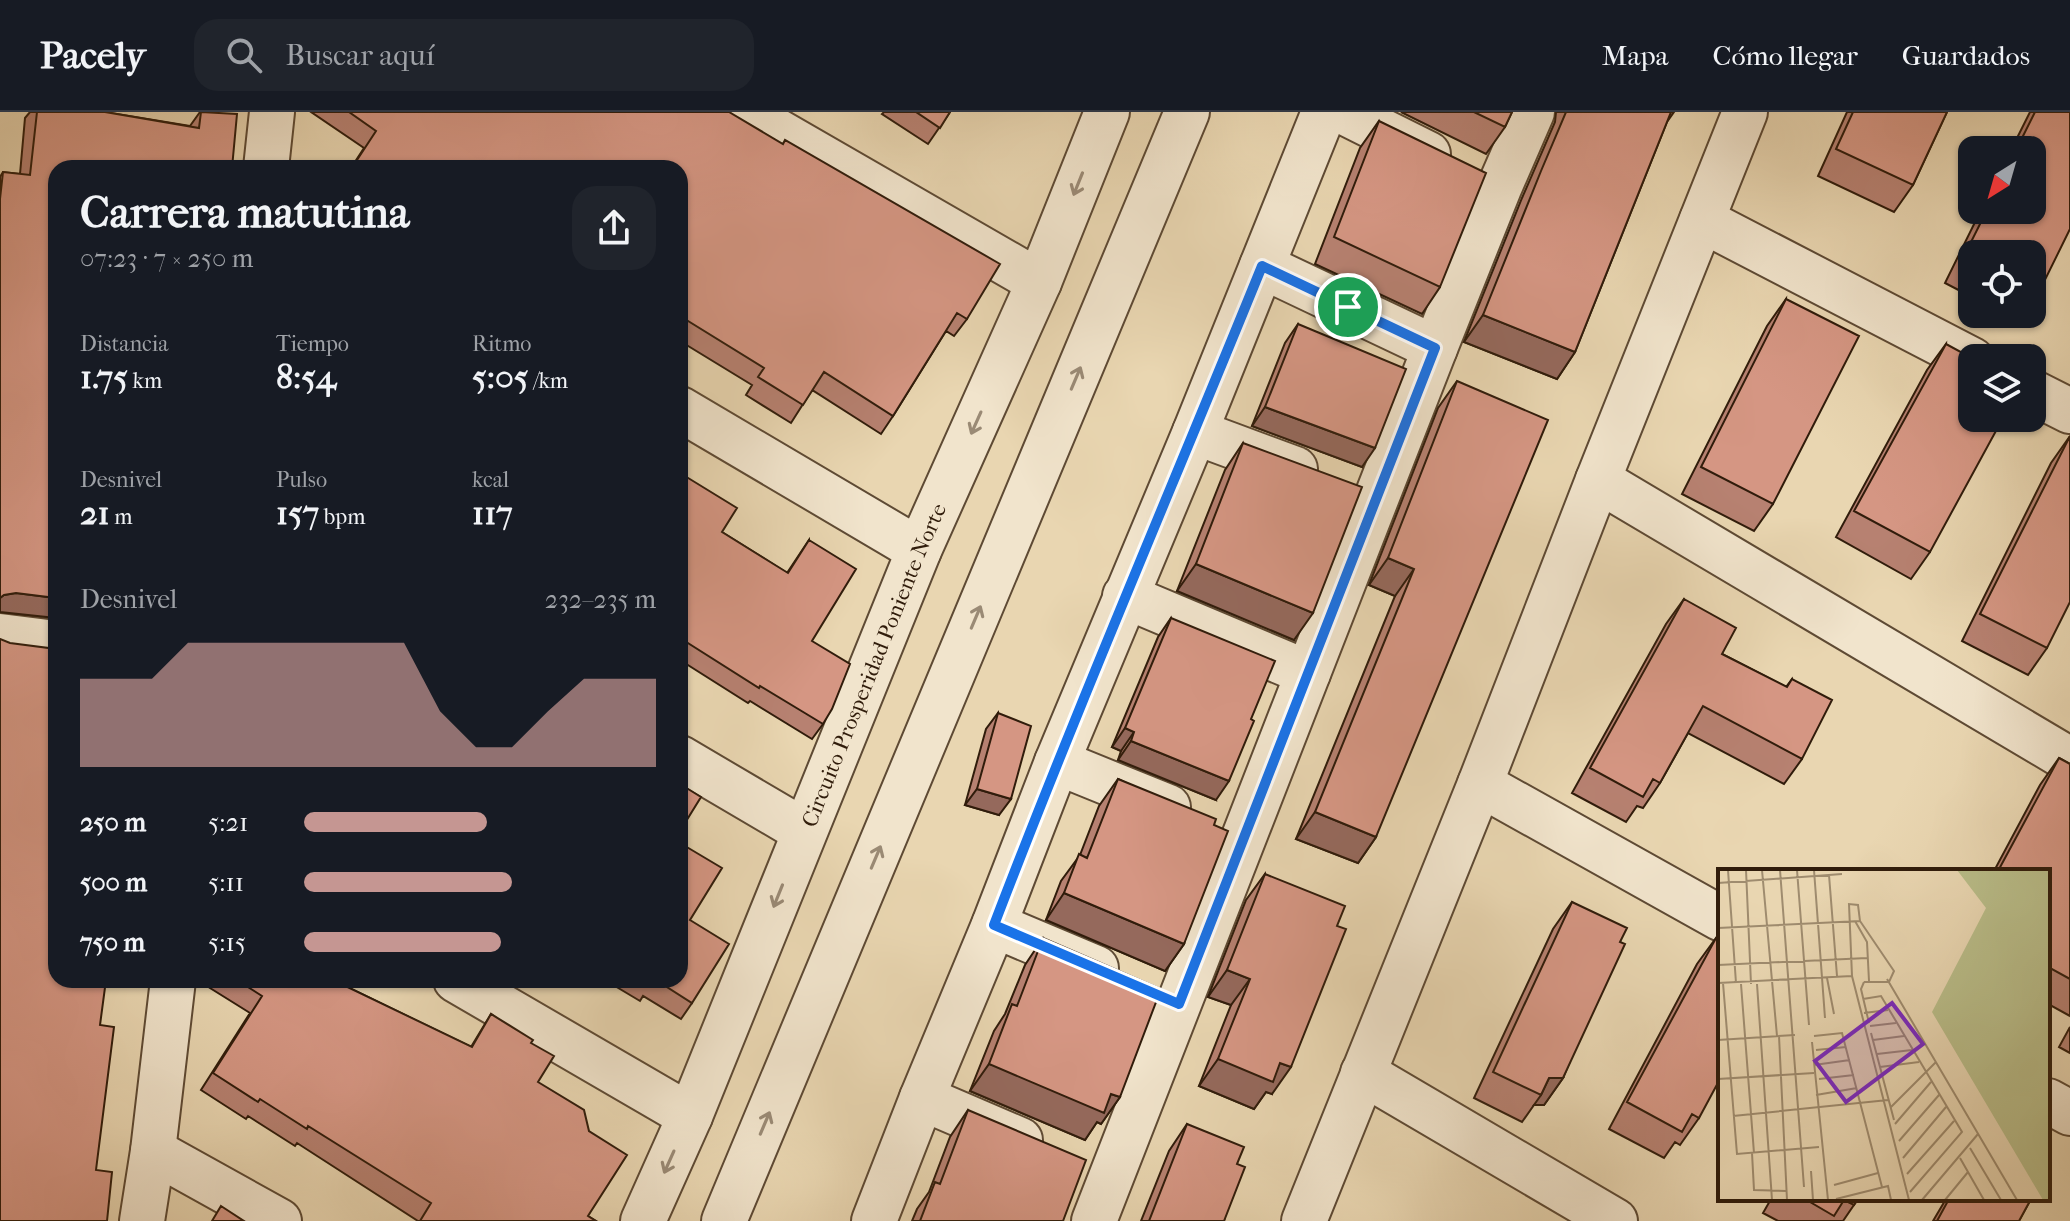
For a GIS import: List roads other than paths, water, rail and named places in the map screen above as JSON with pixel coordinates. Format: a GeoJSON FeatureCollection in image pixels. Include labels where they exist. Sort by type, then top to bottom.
{"type":"FeatureCollection","features":[{"type":"Feature","properties":{"kind":"street"},"geometry":{"type":"LineString","coordinates":[[269,160],[272,112]]}},
{"type":"Feature","properties":{"kind":"street"},"geometry":{"type":"LineString","coordinates":[[744,112],[1039,282]]}},
{"type":"Feature","properties":{"kind":"street","name":"Circuito Prosperidad Poniente Norte"},"geometry":{"type":"LineString","coordinates":[[643,1221],[690,1116],[919,550],[1039,282],[1107,112]]}},
{"type":"Feature","properties":{"kind":"street"},"geometry":{"type":"LineString","coordinates":[[724,1221],[1187,112]]}},
{"type":"Feature","properties":{"kind":"street"},"geometry":{"type":"LineString","coordinates":[[874,1221],[1057,762],[1324,112]]}},
{"type":"Feature","properties":{"kind":"street"},"geometry":{"type":"LineString","coordinates":[[1344,112],[1475,177]]}},
{"type":"Feature","properties":{"kind":"street"},"geometry":{"type":"LineString","coordinates":[[1094,1221],[1082,1166],[1179,1004],[1435,348],[1475,177],[1532,112]]}},
{"type":"Feature","properties":{"kind":"street"},"geometry":{"type":"LineString","coordinates":[[1304,1221],[1745,112]]}},
{"type":"Feature","properties":{"kind":"street"},"geometry":{"type":"LineString","coordinates":[[1702,220],[1958,353]]}},
{"type":"Feature","properties":{"kind":"street"},"geometry":{"type":"LineString","coordinates":[[1262,266],[1435,348]]}},
{"type":"Feature","properties":{"kind":"street"},"geometry":{"type":"LineString","coordinates":[[2046,399],[2070,411]]}},
{"type":"Feature","properties":{"kind":"street"},"geometry":{"type":"LineString","coordinates":[[688,414],[919,550]]}},
{"type":"Feature","properties":{"kind":"street"},"geometry":{"type":"LineString","coordinates":[[1195,432],[1376,499]]}},
{"type":"Feature","properties":{"kind":"street"},"geometry":{"type":"LineString","coordinates":[[1598,480],[2070,760]]}},
{"type":"Feature","properties":{"kind":"street"},"geometry":{"type":"LineString","coordinates":[[1125,596],[1308,673]]}},
{"type":"Feature","properties":{"kind":"street"},"geometry":{"type":"LineString","coordinates":[[0,636],[48,642]]}},
{"type":"Feature","properties":{"kind":"street"},"geometry":{"type":"LineString","coordinates":[[1057,762],[1244,838]]}},
{"type":"Feature","properties":{"kind":"street"},"geometry":{"type":"LineString","coordinates":[[688,763],[804,831]]}},
{"type":"Feature","properties":{"kind":"street"},"geometry":{"type":"LineString","coordinates":[[1480,784],[1718,917]]}},
{"type":"Feature","properties":{"kind":"street"},"geometry":{"type":"LineString","coordinates":[[994,925],[1179,1004]]}},
{"type":"Feature","properties":{"kind":"street"},"geometry":{"type":"LineString","coordinates":[[142,1221],[172,988]]}},
{"type":"Feature","properties":{"kind":"street"},"geometry":{"type":"LineString","coordinates":[[470,988],[690,1116]]}},
{"type":"Feature","properties":{"kind":"street"},"geometry":{"type":"LineString","coordinates":[[1363,1073],[1615,1221]]}},
{"type":"Feature","properties":{"kind":"street"},"geometry":{"type":"LineString","coordinates":[[922,1098],[1082,1166]]}},
{"type":"Feature","properties":{"kind":"street"},"geometry":{"type":"LineString","coordinates":[[2050,1102],[2070,1113]]}},
{"type":"Feature","properties":{"kind":"street"},"geometry":{"type":"LineString","coordinates":[[153,1151],[279,1221]]}}]}
